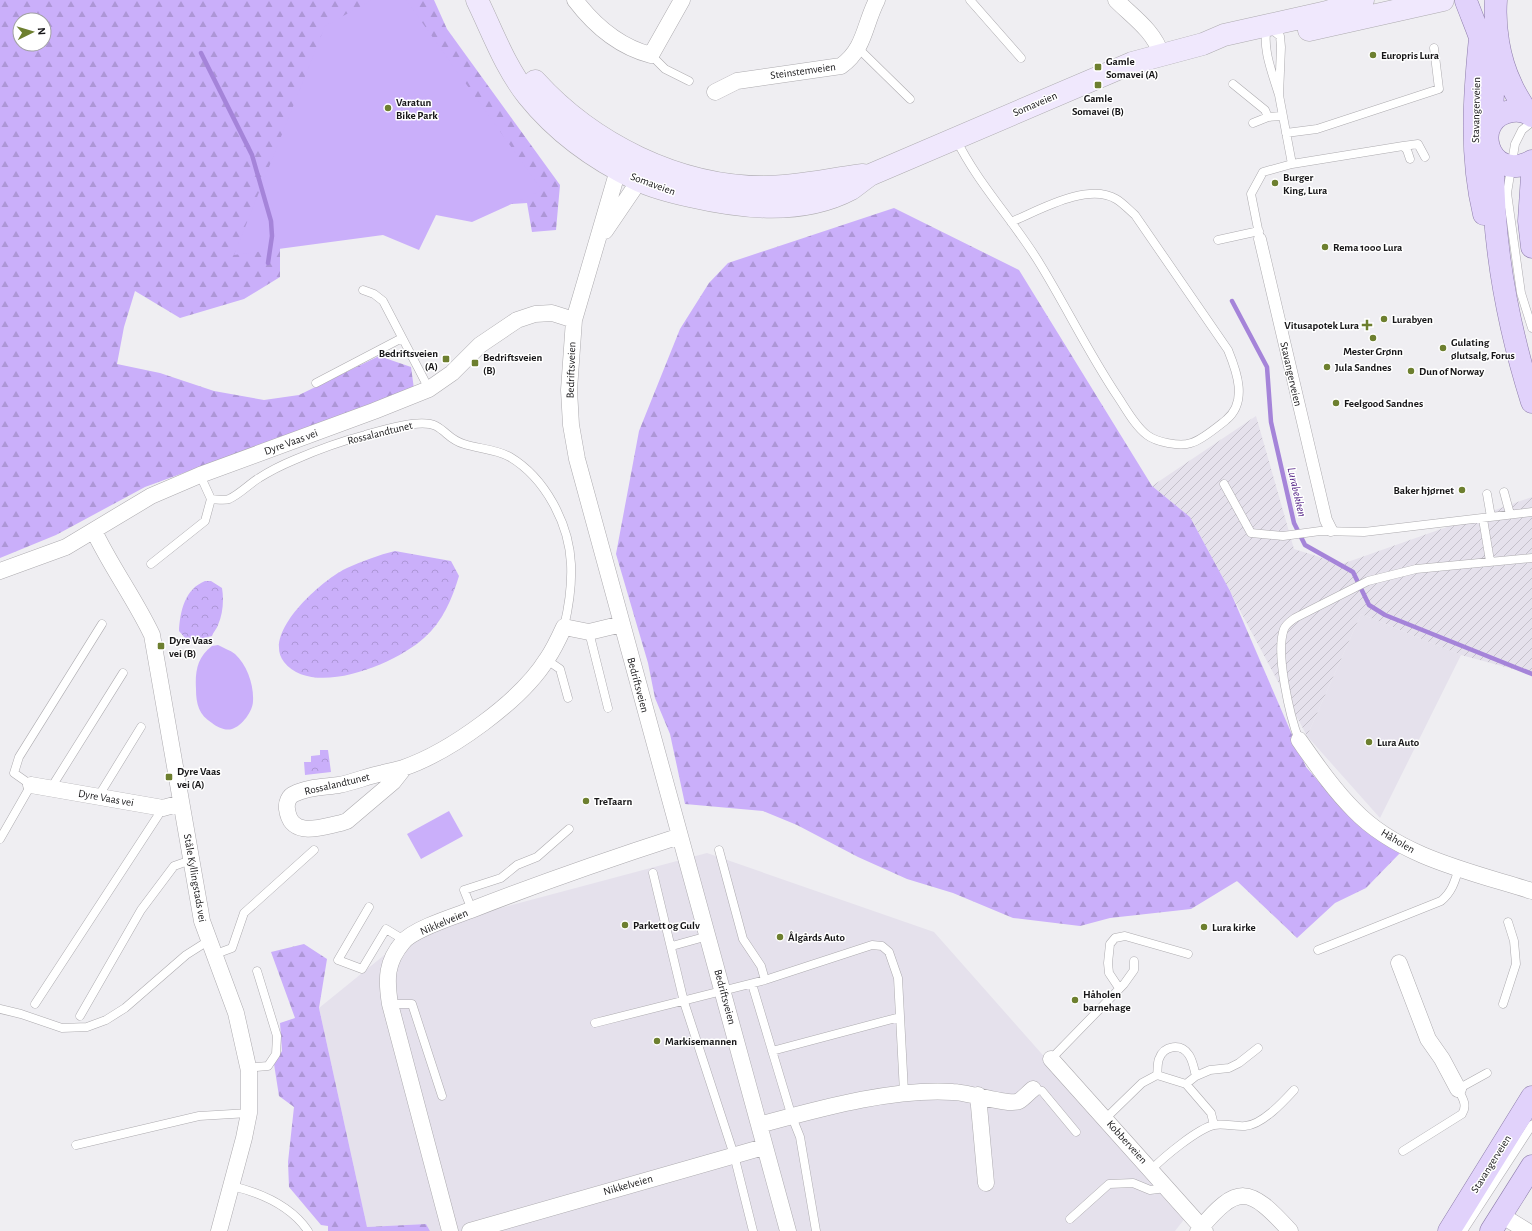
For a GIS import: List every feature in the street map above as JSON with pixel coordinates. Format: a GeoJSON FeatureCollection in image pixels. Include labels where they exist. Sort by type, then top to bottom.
{"type":"FeatureCollection","features":[{"type":"Feature","properties":{"kind":"main road","name":"Somaveien"},"geometry":{"type":"LineString","coordinates":[[477,0],[511,73],[546,115],[589,153],[639,181],[670,192],[712,201],[764,207],[792,205],[832,196],[851,189],[870,175],[1082,84],[1161,54],[1203,44],[1224,35],[1270,33],[1327,12],[1353,6],[1443,0]]}},
{"type":"Feature","properties":{"kind":"main road","name":"Stavangerveien"},"geometry":{"type":"LineString","coordinates":[[1472,0],[1480,38],[1491,75],[1493,92],[1490,126],[1487,136],[1488,147],[1512,162],[1493,180],[1502,275],[1517,354],[1532,402]]}},
{"type":"Feature","properties":{"kind":"main road"},"geometry":{"type":"LineString","coordinates":[[1496,0],[1494,19],[1503,60],[1511,84],[1530,111]]}},
{"type":"Feature","properties":{"kind":"main road"},"geometry":{"type":"LineString","coordinates":[[1508,0],[1503,9],[1506,45],[1516,73],[1526,92],[1530,111]]}},
{"type":"Feature","properties":{"kind":"main road","name":"Somaveien"},"geometry":{"type":"LineString","coordinates":[[493,34],[554,102],[597,135],[639,157],[665,168],[691,176],[742,185],[764,187],[870,175]]}},
{"type":"Feature","properties":{"kind":"main road","name":"Stavangerveien"},"geometry":{"type":"LineString","coordinates":[[1480,38],[1475,101],[1476,174],[1488,233],[1502,275]]}},
{"type":"Feature","properties":{"kind":"main road"},"geometry":{"type":"LineString","coordinates":[[1490,126],[1496,117],[1506,112],[1530,111]]}},
{"type":"Feature","properties":{"kind":"main road"},"geometry":{"type":"LineString","coordinates":[[1532,176],[1529,195],[1529,220],[1532,247]]}},
{"type":"Feature","properties":{"kind":"main road","name":"Stavangerveien"},"geometry":{"type":"LineString","coordinates":[[1449,1231],[1532,1097]]}},
{"type":"Feature","properties":{"kind":"main road"},"geometry":{"type":"LineString","coordinates":[[1496,1223],[1532,1166]]}},
{"type":"Feature","properties":{"kind":"street"},"geometry":{"type":"LineString","coordinates":[[575,0],[594,22],[607,32],[637,51],[651,55],[682,0]]}},
{"type":"Feature","properties":{"kind":"street","name":"Steinstemveien"},"geometry":{"type":"LineString","coordinates":[[715,92],[737,81],[840,66],[851,59],[858,48],[877,0]]}},
{"type":"Feature","properties":{"kind":"street"},"geometry":{"type":"LineString","coordinates":[[1116,0],[1150,33],[1157,43],[1161,54]]}},
{"type":"Feature","properties":{"kind":"street"},"geometry":{"type":"LineString","coordinates":[[618,170],[639,157]]}},
{"type":"Feature","properties":{"kind":"street"},"geometry":{"type":"LineString","coordinates":[[639,157],[639,181]]}},
{"type":"Feature","properties":{"kind":"street","name":"Bedriftsveien"},"geometry":{"type":"LineString","coordinates":[[618,170],[598,241],[581,290],[574,320],[569,390],[571,425],[577,459],[788,1231]]}},
{"type":"Feature","properties":{"kind":"street","name":"Bedriftsveien"},"geometry":{"type":"LineString","coordinates":[[598,241],[639,181]]}},
{"type":"Feature","properties":{"kind":"street","name":"Stavangerveien"},"geometry":{"type":"LineString","coordinates":[[1260,235],[1326,520],[1325,531]]}},
{"type":"Feature","properties":{"kind":"street","name":"Dyre Vaas vei"},"geometry":{"type":"LineString","coordinates":[[0,571],[46,556],[66,547],[150,496],[200,475],[374,411],[429,389],[452,373],[480,345],[517,320],[535,314],[552,313],[574,320]]}},
{"type":"Feature","properties":{"kind":"street","name":"Ståle Kyllingstads vei"},"geometry":{"type":"LineString","coordinates":[[94,531],[103,550],[152,635],[202,921],[236,1013],[249,1071],[249,1113],[232,1186],[219,1231]]}},
{"type":"Feature","properties":{"kind":"street"},"geometry":{"type":"LineString","coordinates":[[564,627],[589,632],[622,624]]}},
{"type":"Feature","properties":{"kind":"street","name":"Rossalandtunet"},"geometry":{"type":"LineString","coordinates":[[404,768],[393,782],[347,821],[306,829],[295,826],[288,815],[286,807],[288,800],[296,793],[352,782],[404,768],[457,741],[479,726],[520,691],[547,660],[564,627]]}},
{"type":"Feature","properties":{"kind":"street","name":"Håholen"},"geometry":{"type":"LineString","coordinates":[[1299,740],[1354,811],[1384,834],[1427,859],[1532,891]]}},
{"type":"Feature","properties":{"kind":"street","name":"Dyre Vaas vei"},"geometry":{"type":"LineString","coordinates":[[31,785],[163,808],[181,803]]}},
{"type":"Feature","properties":{"kind":"street","name":"Nikkelveien"},"geometry":{"type":"LineString","coordinates":[[450,1231],[390,1004],[386,976],[392,958],[404,940],[430,925],[575,870],[680,836]]}},
{"type":"Feature","properties":{"kind":"street"},"geometry":{"type":"LineString","coordinates":[[1399,963],[1428,1039],[1442,1059],[1458,1089]]}},
{"type":"Feature","properties":{"kind":"street","name":"Kobberveien"},"geometry":{"type":"LineString","coordinates":[[1052,1059],[1152,1169],[1201,1230],[1228,1200],[1238,1195],[1249,1196],[1260,1201],[1290,1231]]}},
{"type":"Feature","properties":{"kind":"street"},"geometry":{"type":"LineString","coordinates":[[759,1126],[792,1117],[904,1092],[953,1092],[978,1095],[1005,1103],[1018,1102],[1033,1089]]}},
{"type":"Feature","properties":{"kind":"street"},"geometry":{"type":"LineString","coordinates":[[978,1095],[986,1183]]}},
{"type":"Feature","properties":{"kind":"street","name":"Nikkelveien"},"geometry":{"type":"LineString","coordinates":[[470,1231],[764,1147]]}},
{"type":"Feature","properties":{"kind":"street"},"geometry":{"type":"LineString","coordinates":[[1496,1223],[1527,1231]]}},
{"type":"Feature","properties":{"kind":"lane"},"geometry":{"type":"LineString","coordinates":[[970,0],[1021,58]]}},
{"type":"Feature","properties":{"kind":"lane"},"geometry":{"type":"LineString","coordinates":[[1270,33],[1266,49],[1279,95],[1292,164],[1418,144],[1425,156]]}},
{"type":"Feature","properties":{"kind":"lane"},"geometry":{"type":"LineString","coordinates":[[1270,33],[1281,47],[1279,95]]}},
{"type":"Feature","properties":{"kind":"lane"},"geometry":{"type":"LineString","coordinates":[[858,48],[910,99]]}},
{"type":"Feature","properties":{"kind":"lane"},"geometry":{"type":"LineString","coordinates":[[1286,133],[1317,129],[1439,89],[1434,48]]}},
{"type":"Feature","properties":{"kind":"lane"},"geometry":{"type":"LineString","coordinates":[[651,55],[665,69],[689,82]]}},
{"type":"Feature","properties":{"kind":"lane"},"geometry":{"type":"LineString","coordinates":[[1233,84],[1265,110],[1268,117]]}},
{"type":"Feature","properties":{"kind":"lane"},"geometry":{"type":"LineString","coordinates":[[1530,111],[1515,144],[1507,193],[1521,293],[1532,328]]}},
{"type":"Feature","properties":{"kind":"lane"},"geometry":{"type":"LineString","coordinates":[[1253,124],[1268,117],[1282,116]]}},
{"type":"Feature","properties":{"kind":"lane"},"geometry":{"type":"LineString","coordinates":[[956,138],[963,154],[1011,222],[1040,263],[1097,365],[1130,415],[1148,435],[1168,444],[1191,444],[1232,415],[1240,398],[1237,373],[1228,350],[1135,215],[1115,198],[1094,194],[1075,195],[1011,222]]}},
{"type":"Feature","properties":{"kind":"lane"},"geometry":{"type":"LineString","coordinates":[[1403,146],[1407,150],[1410,159]]}},
{"type":"Feature","properties":{"kind":"lane","name":"Stavangerveien"},"geometry":{"type":"LineString","coordinates":[[1260,235],[1250,194],[1263,172],[1292,164]]}},
{"type":"Feature","properties":{"kind":"lane"},"geometry":{"type":"LineString","coordinates":[[1218,240],[1260,235]]}},
{"type":"Feature","properties":{"kind":"lane"},"geometry":{"type":"LineString","coordinates":[[363,290],[374,294],[383,301],[429,389]]}},
{"type":"Feature","properties":{"kind":"lane"},"geometry":{"type":"LineString","coordinates":[[316,383],[402,338]]}},
{"type":"Feature","properties":{"kind":"lane","name":"Rossalandtunet"},"geometry":{"type":"LineString","coordinates":[[211,499],[228,499],[259,478],[280,467],[328,447],[366,435],[421,423],[430,424],[438,427],[454,441],[491,450],[509,457],[525,467],[537,478],[546,492],[562,524],[571,563],[570,588],[564,627]]}},
{"type":"Feature","properties":{"kind":"lane"},"geometry":{"type":"LineString","coordinates":[[151,564],[205,520],[211,499],[200,475]]}},
{"type":"Feature","properties":{"kind":"lane"},"geometry":{"type":"LineString","coordinates":[[1224,484],[1251,533],[1283,536],[1325,531],[1364,532],[1532,512]]}},
{"type":"Feature","properties":{"kind":"lane"},"geometry":{"type":"LineString","coordinates":[[1504,492],[1510,514]]}},
{"type":"Feature","properties":{"kind":"lane"},"geometry":{"type":"LineString","coordinates":[[1487,494],[1490,561]]}},
{"type":"Feature","properties":{"kind":"lane"},"geometry":{"type":"LineString","coordinates":[[1299,740],[1293,726],[1284,677],[1282,638],[1284,627],[1295,618],[1368,581],[1416,569],[1532,558]]}},
{"type":"Feature","properties":{"kind":"lane"},"geometry":{"type":"LineString","coordinates":[[0,839],[31,785],[14,773],[19,757],[102,624]]}},
{"type":"Feature","properties":{"kind":"lane"},"geometry":{"type":"LineString","coordinates":[[589,632],[608,708]]}},
{"type":"Feature","properties":{"kind":"lane"},"geometry":{"type":"LineString","coordinates":[[547,660],[560,669],[568,698]]}},
{"type":"Feature","properties":{"kind":"lane"},"geometry":{"type":"LineString","coordinates":[[51,788],[123,673]]}},
{"type":"Feature","properties":{"kind":"lane"},"geometry":{"type":"LineString","coordinates":[[98,797],[141,727]]}},
{"type":"Feature","properties":{"kind":"lane"},"geometry":{"type":"LineString","coordinates":[[35,1004],[163,808]]}},
{"type":"Feature","properties":{"kind":"lane"},"geometry":{"type":"LineString","coordinates":[[472,910],[464,890],[501,878],[517,865],[537,857],[569,829]]}},
{"type":"Feature","properties":{"kind":"lane"},"geometry":{"type":"LineString","coordinates":[[0,1009],[21,1014],[62,1028],[88,1027],[106,1020],[125,1008],[186,955],[211,948],[232,948],[244,913],[314,850]]}},
{"type":"Feature","properties":{"kind":"lane"},"geometry":{"type":"LineString","coordinates":[[719,850],[743,939],[761,966],[765,980]]}},
{"type":"Feature","properties":{"kind":"lane"},"geometry":{"type":"LineString","coordinates":[[80,1016],[141,910],[174,866],[191,860]]}},
{"type":"Feature","properties":{"kind":"lane"},"geometry":{"type":"LineString","coordinates":[[1318,950],[1441,900],[1447,896],[1459,868]]}},
{"type":"Feature","properties":{"kind":"lane"},"geometry":{"type":"LineString","coordinates":[[653,873],[672,946],[684,1002],[734,1155],[753,1231]]}},
{"type":"Feature","properties":{"kind":"lane"},"geometry":{"type":"LineString","coordinates":[[369,907],[338,960],[362,969],[386,929],[404,940]]}},
{"type":"Feature","properties":{"kind":"lane"},"geometry":{"type":"LineString","coordinates":[[1502,1004],[1516,964],[1514,941],[1508,922]]}},
{"type":"Feature","properties":{"kind":"lane"},"geometry":{"type":"LineString","coordinates":[[672,946],[708,936]]}},
{"type":"Feature","properties":{"kind":"lane"},"geometry":{"type":"LineString","coordinates":[[1119,988],[1109,973],[1108,964],[1110,944],[1115,938],[1125,936],[1188,954]]}},
{"type":"Feature","properties":{"kind":"lane"},"geometry":{"type":"LineString","coordinates":[[596,1023],[752,984],[872,945],[882,946],[889,952],[898,978],[904,1092]]}},
{"type":"Feature","properties":{"kind":"lane"},"geometry":{"type":"LineString","coordinates":[[1052,1059],[1132,974],[1134,961]]}},
{"type":"Feature","properties":{"kind":"lane"},"geometry":{"type":"LineString","coordinates":[[249,1071],[256,1067],[268,1066],[276,1054],[276,1036],[257,972]]}},
{"type":"Feature","properties":{"kind":"lane"},"geometry":{"type":"LineString","coordinates":[[752,984],[792,1117],[800,1137],[816,1231]]}},
{"type":"Feature","properties":{"kind":"lane"},"geometry":{"type":"LineString","coordinates":[[390,1004],[412,1004],[442,1096]]}},
{"type":"Feature","properties":{"kind":"lane"},"geometry":{"type":"LineString","coordinates":[[772,1051],[900,1017]]}},
{"type":"Feature","properties":{"kind":"lane"},"geometry":{"type":"LineString","coordinates":[[1157,1075],[1158,1060],[1162,1053],[1167,1049],[1180,1047],[1184,1049],[1192,1060],[1196,1076]]}},
{"type":"Feature","properties":{"kind":"lane"},"geometry":{"type":"LineString","coordinates":[[1186,1084],[1196,1076],[1210,1070],[1234,1066],[1258,1048]]}},
{"type":"Feature","properties":{"kind":"lane"},"geometry":{"type":"LineString","coordinates":[[1403,1151],[1462,1114],[1465,1108],[1458,1089],[1487,1073]]}},
{"type":"Feature","properties":{"kind":"lane"},"geometry":{"type":"LineString","coordinates":[[1106,1118],[1142,1083],[1157,1075],[1186,1084],[1211,1113],[1214,1125]]}},
{"type":"Feature","properties":{"kind":"lane"},"geometry":{"type":"LineString","coordinates":[[1033,1089],[1042,1091],[1076,1132]]}},
{"type":"Feature","properties":{"kind":"lane"},"geometry":{"type":"LineString","coordinates":[[1152,1169],[1164,1158],[1194,1136],[1214,1125],[1253,1125],[1282,1103],[1294,1090]]}},
{"type":"Feature","properties":{"kind":"lane"},"geometry":{"type":"LineString","coordinates":[[76,1145],[199,1116],[249,1113]]}},
{"type":"Feature","properties":{"kind":"lane"},"geometry":{"type":"LineString","coordinates":[[1463,1231],[1532,1125]]}},
{"type":"Feature","properties":{"kind":"lane"},"geometry":{"type":"LineString","coordinates":[[1070,1219],[1109,1184],[1134,1183],[1150,1190],[1168,1188]]}},
{"type":"Feature","properties":{"kind":"lane"},"geometry":{"type":"LineString","coordinates":[[232,1186],[282,1205],[298,1218],[308,1231]]}},
{"type":"Feature","properties":{"kind":"shaded area"},"geometry":{"type":"Polygon","coordinates":[[[1256,416],[1294,549],[1342,564],[1532,497],[1532,674],[1461,655],[1361,614],[1307,736],[1190,517],[1152,486],[1256,416]]]}},
{"type":"Feature","properties":{"kind":"shaded area"},"geometry":{"type":"Polygon","coordinates":[[[1361,614],[1461,655],[1380,818],[1307,736],[1361,614]]]}},
{"type":"Feature","properties":{"kind":"shaded area"},"geometry":{"type":"Polygon","coordinates":[[[707,853],[934,932],[1186,1217],[1175,1231],[430,1231],[426,1224],[367,1227],[319,1008],[414,931],[707,853]]]}},
{"type":"Feature","properties":{"kind":"green space"},"geometry":{"type":"Polygon","coordinates":[[[0,0],[434,0],[447,29],[560,185],[556,230],[532,232],[527,203],[485,206],[280,237],[280,277],[244,299],[180,318],[135,291],[124,327],[117,364],[160,373],[214,391],[264,400],[299,395],[379,356],[411,367],[414,389],[145,487],[56,535],[0,558],[0,0]]]}},
{"type":"Feature","properties":{"kind":"green space","name":"Varatun Bike Park"},"geometry":{"type":"Polygon","coordinates":[[[372,0],[406,0],[542,190],[472,222],[436,215],[419,250],[383,235],[234,255],[325,26],[372,0]]]}},
{"type":"Feature","properties":{"kind":"green space"},"geometry":{"type":"Polygon","coordinates":[[[894,208],[1019,270],[1152,486],[1190,517],[1230,591],[1306,767],[1348,815],[1400,853],[1366,888],[1335,903],[1297,938],[1237,881],[1191,909],[1110,918],[1080,926],[1013,918],[953,893],[907,879],[858,857],[797,825],[763,811],[685,804],[670,734],[655,698],[648,663],[616,554],[639,431],[680,329],[709,283],[728,263],[894,208]]]}},
{"type":"Feature","properties":{"kind":"green space"},"geometry":{"type":"Polygon","coordinates":[[[395,551],[451,561],[459,576],[442,617],[424,638],[395,658],[355,673],[334,677],[314,677],[297,673],[284,662],[279,650],[281,637],[287,622],[310,595],[336,574],[347,568],[371,558],[395,551]]]}},
{"type":"Feature","properties":{"kind":"green space"},"geometry":{"type":"Polygon","coordinates":[[[205,581],[211,581],[222,588],[222,612],[212,636],[192,641],[186,639],[179,631],[182,608],[188,595],[193,589],[205,581]]]}},
{"type":"Feature","properties":{"kind":"green space"},"geometry":{"type":"Polygon","coordinates":[[[218,645],[235,654],[243,664],[249,676],[252,688],[253,705],[240,725],[232,729],[224,729],[208,720],[201,713],[197,700],[196,677],[198,665],[207,650],[212,646],[218,645]]]}},
{"type":"Feature","properties":{"kind":"green space"},"geometry":{"type":"Polygon","coordinates":[[[320,750],[328,750],[331,772],[305,775],[304,762],[311,762],[311,756],[320,755],[320,750]]]}},
{"type":"Feature","properties":{"kind":"green space"},"geometry":{"type":"Polygon","coordinates":[[[449,811],[463,836],[421,859],[407,834],[449,811]]]}},
{"type":"Feature","properties":{"kind":"green space"},"geometry":{"type":"Polygon","coordinates":[[[304,944],[327,959],[319,1008],[367,1227],[426,1224],[430,1231],[328,1231],[328,1226],[321,1225],[289,1187],[288,1162],[294,1107],[279,1096],[274,1064],[282,1051],[280,1023],[295,1018],[271,952],[304,944]]]}},
{"type":"Feature","properties":{"kind":"waterway"},"geometry":{"type":"LineString","coordinates":[[201,53],[252,155],[271,221],[272,236],[268,263]]}},
{"type":"Feature","properties":{"kind":"waterway","name":"Lurabekken"},"geometry":{"type":"LineString","coordinates":[[1232,301],[1267,367],[1271,422],[1294,523],[1305,545],[1353,572],[1369,605],[1385,615],[1532,674]]}},
{"type":"Feature","properties":{"kind":"place","name":"Europris Lura"},"geometry":{"type":"Point","coordinates":[1373,55]}},
{"type":"Feature","properties":{"kind":"place","name":"Gamle Somavei (A)"},"geometry":{"type":"Point","coordinates":[1098,67]}},
{"type":"Feature","properties":{"kind":"place","name":"Gamle Somavei (B)"},"geometry":{"type":"Point","coordinates":[1098,85]}},
{"type":"Feature","properties":{"kind":"place","name":"Varatun Bike Park"},"geometry":{"type":"Point","coordinates":[388,108]}},
{"type":"Feature","properties":{"kind":"place","name":"Burger King, Lura"},"geometry":{"type":"Point","coordinates":[1275,183]}},
{"type":"Feature","properties":{"kind":"place","name":"Rema 1000 Lura"},"geometry":{"type":"Point","coordinates":[1325,247]}},
{"type":"Feature","properties":{"kind":"place","name":"Lurabyen"},"geometry":{"type":"Point","coordinates":[1384,319]}},
{"type":"Feature","properties":{"kind":"place","name":"Vitusapotek Lura"},"geometry":{"type":"Point","coordinates":[1367,325]}},
{"type":"Feature","properties":{"kind":"place","name":"Mester Grønn"},"geometry":{"type":"Point","coordinates":[1373,338]}},
{"type":"Feature","properties":{"kind":"place","name":"Gulating ølutsalg, Forus"},"geometry":{"type":"Point","coordinates":[1443,348]}},
{"type":"Feature","properties":{"kind":"place","name":"Bedriftsveien (A)"},"geometry":{"type":"Point","coordinates":[446,359]}},
{"type":"Feature","properties":{"kind":"place","name":"Bedriftsveien (B)"},"geometry":{"type":"Point","coordinates":[475,363]}},
{"type":"Feature","properties":{"kind":"place","name":"Jula Sandnes"},"geometry":{"type":"Point","coordinates":[1327,367]}},
{"type":"Feature","properties":{"kind":"place","name":"Dun of Norway"},"geometry":{"type":"Point","coordinates":[1411,371]}},
{"type":"Feature","properties":{"kind":"place","name":"Feelgood Sandnes"},"geometry":{"type":"Point","coordinates":[1336,403]}},
{"type":"Feature","properties":{"kind":"place","name":"Baker hjørnet"},"geometry":{"type":"Point","coordinates":[1462,490]}},
{"type":"Feature","properties":{"kind":"place","name":"Dyre Vaas vei (B)"},"geometry":{"type":"Point","coordinates":[161,646]}},
{"type":"Feature","properties":{"kind":"place","name":"Lura Auto"},"geometry":{"type":"Point","coordinates":[1369,742]}},
{"type":"Feature","properties":{"kind":"place","name":"Dyre Vaas vei (A)"},"geometry":{"type":"Point","coordinates":[169,777]}},
{"type":"Feature","properties":{"kind":"place","name":"TreTaarn"},"geometry":{"type":"Point","coordinates":[586,801]}},
{"type":"Feature","properties":{"kind":"place","name":"Parkett og Gulv"},"geometry":{"type":"Point","coordinates":[625,925]}},
{"type":"Feature","properties":{"kind":"place","name":"Lura kirke"},"geometry":{"type":"Point","coordinates":[1204,927]}},
{"type":"Feature","properties":{"kind":"place","name":"Ålgårds Auto"},"geometry":{"type":"Point","coordinates":[780,937]}},
{"type":"Feature","properties":{"kind":"place","name":"Håholen barnehage"},"geometry":{"type":"Point","coordinates":[1075,1000]}},
{"type":"Feature","properties":{"kind":"place","name":"Markisemannen"},"geometry":{"type":"Point","coordinates":[657,1041]}}]}
